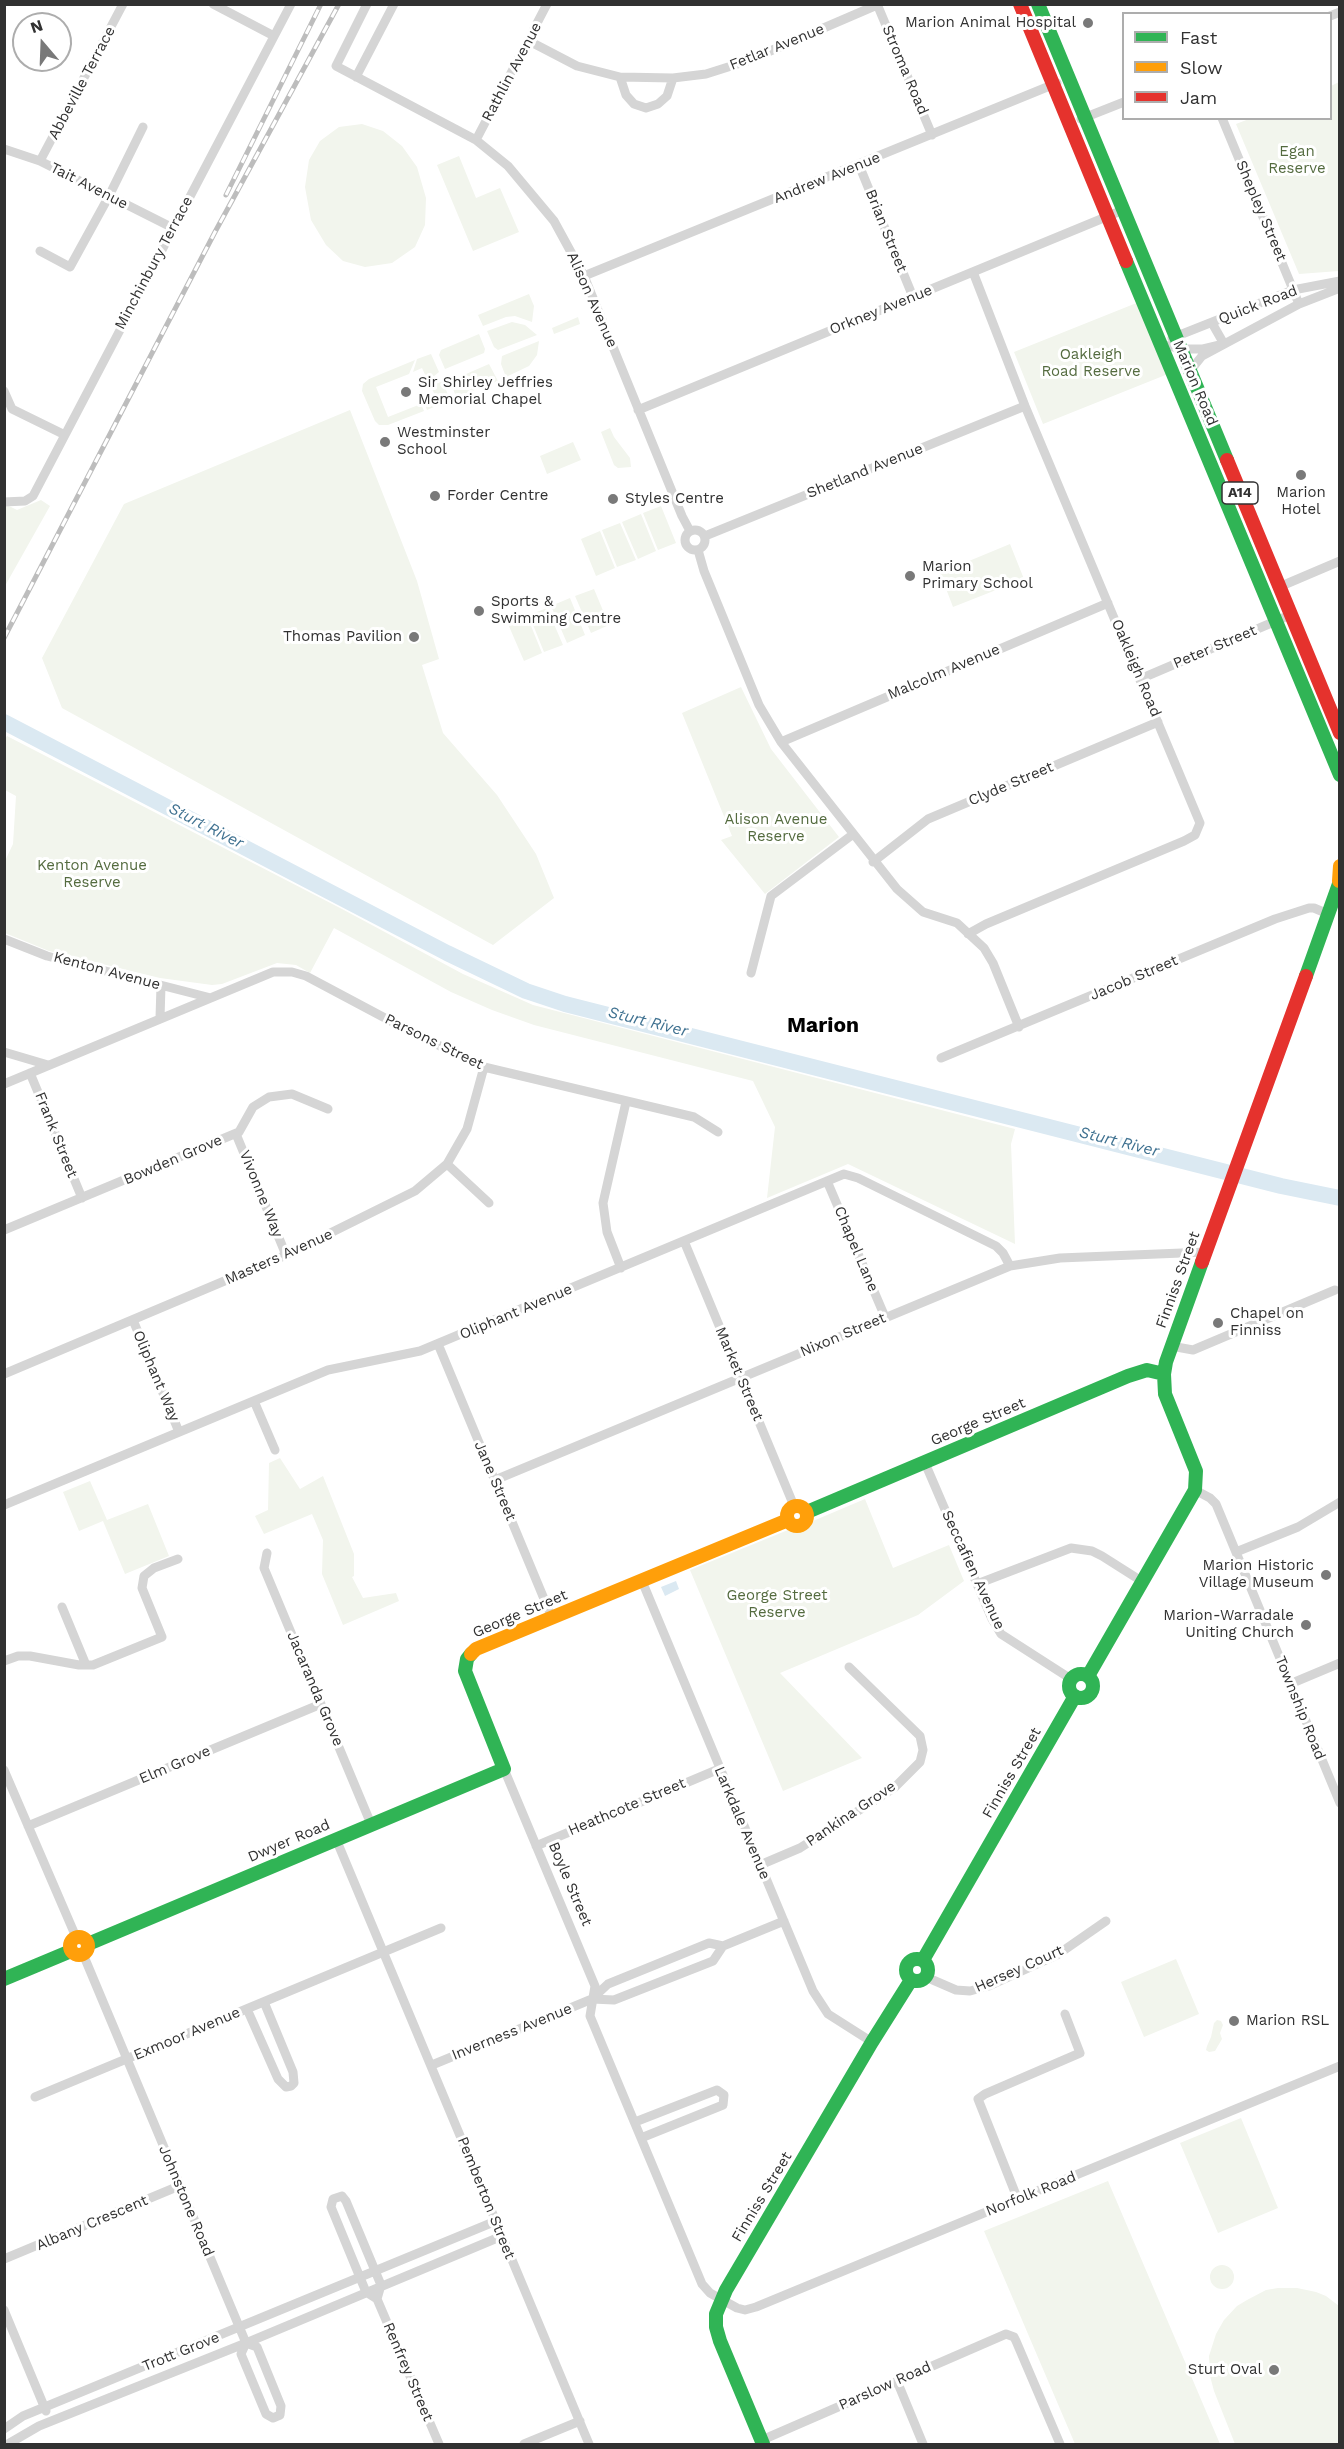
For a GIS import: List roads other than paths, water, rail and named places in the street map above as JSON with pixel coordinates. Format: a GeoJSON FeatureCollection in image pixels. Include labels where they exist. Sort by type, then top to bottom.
{"type":"FeatureCollection","features":[{"type":"Feature","properties":{"kind":"street","name":"Abbeville Terrace"},"geometry":{"type":"LineString","coordinates":[[40,161],[123,4]]}},
{"type":"Feature","properties":{"kind":"street"},"geometry":{"type":"LineString","coordinates":[[213,4],[274,36]]}},
{"type":"Feature","properties":{"kind":"street","name":"Minchinbury Terrace"},"geometry":{"type":"LineString","coordinates":[[4,502],[25,501],[33,495],[63,434],[291,4]]}},
{"type":"Feature","properties":{"kind":"street","name":"Alison Avenue"},"geometry":{"type":"LineString","coordinates":[[367,4],[336,66],[476,140],[508,166],[554,221],[584,276],[690,531]]}},
{"type":"Feature","properties":{"kind":"street"},"geometry":{"type":"LineString","coordinates":[[356,77],[394,4]]}},
{"type":"Feature","properties":{"kind":"street","name":"Rathlin Avenue"},"geometry":{"type":"LineString","coordinates":[[476,140],[547,4]]}},
{"type":"Feature","properties":{"kind":"street","name":"Marion Road"},"geometry":{"type":"LineString","coordinates":[[1020,4],[1340,775]]}},
{"type":"Feature","properties":{"kind":"street","name":"Marion Road"},"geometry":{"type":"LineString","coordinates":[[1038,4],[1340,734]]}},
{"type":"Feature","properties":{"kind":"street","name":"Fetlar Avenue"},"geometry":{"type":"LineString","coordinates":[[529,41],[577,66],[620,77],[673,78],[706,74],[747,61],[877,5]]}},
{"type":"Feature","properties":{"kind":"street","name":"Stroma Road"},"geometry":{"type":"LineString","coordinates":[[877,5],[932,135]]}},
{"type":"Feature","properties":{"kind":"street"},"geometry":{"type":"LineString","coordinates":[[620,77],[626,94],[634,104],[646,108],[658,104],[667,96],[673,78]]}},
{"type":"Feature","properties":{"kind":"street","name":"Andrew Avenue"},"geometry":{"type":"LineString","coordinates":[[584,276],[1069,78]]}},
{"type":"Feature","properties":{"kind":"street"},"geometry":{"type":"LineString","coordinates":[[1070,124],[1122,103]]}},
{"type":"Feature","properties":{"kind":"street","name":"Shepley Street"},"geometry":{"type":"LineString","coordinates":[[1223,120],[1299,304]]}},
{"type":"Feature","properties":{"kind":"street"},"geometry":{"type":"LineString","coordinates":[[40,251],[70,267],[143,127]]}},
{"type":"Feature","properties":{"kind":"street","name":"Tait Avenue"},"geometry":{"type":"LineString","coordinates":[[5,146],[40,161],[172,228]]}},
{"type":"Feature","properties":{"kind":"street","name":"Brian Street"},"geometry":{"type":"LineString","coordinates":[[860,165],[913,297]]}},
{"type":"Feature","properties":{"kind":"street","name":"Orkney Avenue"},"geometry":{"type":"LineString","coordinates":[[638,410],[1123,210]]}},
{"type":"Feature","properties":{"kind":"street","name":"Oakleigh Road"},"geometry":{"type":"LineString","coordinates":[[968,934],[986,924],[1195,835],[1200,823],[1025,406],[973,272]]}},
{"type":"Feature","properties":{"kind":"street","name":"Quick Road"},"geometry":{"type":"LineString","coordinates":[[1178,343],[1212,323],[1293,290],[1340,281]]}},
{"type":"Feature","properties":{"kind":"street","name":"Quick Road"},"geometry":{"type":"LineString","coordinates":[[1190,371],[1202,356],[1299,304],[1340,288]]}},
{"type":"Feature","properties":{"kind":"street","name":"Quick Road"},"geometry":{"type":"LineString","coordinates":[[1212,323],[1224,344]]}},
{"type":"Feature","properties":{"kind":"street","name":"Quick Road"},"geometry":{"type":"LineString","coordinates":[[1161,344],[1178,343],[1203,349],[1224,344]]}},
{"type":"Feature","properties":{"kind":"street"},"geometry":{"type":"LineString","coordinates":[[4,391],[12,409],[63,434]]}},
{"type":"Feature","properties":{"kind":"street","name":"Shetland Avenue"},"geometry":{"type":"LineString","coordinates":[[705,537],[1025,406]]}},
{"type":"Feature","properties":{"kind":"street"},"geometry":{"type":"LineString","coordinates":[[698,530],[705,537],[705,543],[698,550],[693,550],[687,545],[685,539],[690,531],[698,530]]}},
{"type":"Feature","properties":{"kind":"street"},"geometry":{"type":"LineString","coordinates":[[698,550],[704,571],[759,705],[781,742],[873,862],[897,889],[923,912],[957,923],[984,948],[993,963],[1019,1027]]}},
{"type":"Feature","properties":{"kind":"street"},"geometry":{"type":"LineString","coordinates":[[1279,586],[1340,561]]}},
{"type":"Feature","properties":{"kind":"street","name":"Malcolm Avenue"},"geometry":{"type":"LineString","coordinates":[[781,742],[1108,603]]}},
{"type":"Feature","properties":{"kind":"street","name":"Peter Street"},"geometry":{"type":"LineString","coordinates":[[1140,679],[1290,615]]}},
{"type":"Feature","properties":{"kind":"street","name":"Clyde Street"},"geometry":{"type":"LineString","coordinates":[[873,862],[928,819],[1158,722]]}},
{"type":"Feature","properties":{"kind":"street"},"geometry":{"type":"LineString","coordinates":[[751,973],[771,896],[852,835]]}},
{"type":"Feature","properties":{"kind":"street","name":"Finniss Street"},"geometry":{"type":"LineString","coordinates":[[1195,1490],[1196,1471],[1165,1394],[1164,1374],[1171,1346],[1340,881],[1340,866]]}},
{"type":"Feature","properties":{"kind":"street","name":"Jacob Street"},"geometry":{"type":"LineString","coordinates":[[941,1058],[1300,909],[1314,908],[1328,914]]}},
{"type":"Feature","properties":{"kind":"street","name":"Kenton Avenue"},"geometry":{"type":"LineString","coordinates":[[4,939],[47,956],[211,998]]}},
{"type":"Feature","properties":{"kind":"street","name":"Parsons Street"},"geometry":{"type":"LineString","coordinates":[[4,1083],[273,972],[292,972],[306,976],[415,1034],[484,1067],[694,1117],[718,1132]]}},
{"type":"Feature","properties":{"kind":"street"},"geometry":{"type":"LineString","coordinates":[[160,1018],[161,986]]}},
{"type":"Feature","properties":{"kind":"street"},"geometry":{"type":"LineString","coordinates":[[4,1052],[48,1065]]}},
{"type":"Feature","properties":{"kind":"street","name":"Masters Avenue"},"geometry":{"type":"LineString","coordinates":[[4,1374],[286,1255],[407,1196],[447,1164],[467,1129],[484,1067]]}},
{"type":"Feature","properties":{"kind":"street","name":"Frank Street"},"geometry":{"type":"LineString","coordinates":[[30,1073],[82,1198]]}},
{"type":"Feature","properties":{"kind":"street","name":"Bowden Grove"},"geometry":{"type":"LineString","coordinates":[[4,1230],[236,1134],[253,1107],[262,1099],[276,1095],[299,1096],[328,1109]]}},
{"type":"Feature","properties":{"kind":"street"},"geometry":{"type":"LineString","coordinates":[[621,1268],[607,1232],[603,1203],[626,1102]]}},
{"type":"Feature","properties":{"kind":"street","name":"Vivonne Way"},"geometry":{"type":"LineString","coordinates":[[236,1134],[286,1255]]}},
{"type":"Feature","properties":{"kind":"street"},"geometry":{"type":"LineString","coordinates":[[447,1164],[489,1203]]}},
{"type":"Feature","properties":{"kind":"street","name":"Oliphant Avenue"},"geometry":{"type":"LineString","coordinates":[[4,1505],[328,1370],[420,1352],[844,1174],[858,1178],[996,1246],[1010,1266]]}},
{"type":"Feature","properties":{"kind":"street","name":"Chapel Lane"},"geometry":{"type":"LineString","coordinates":[[827,1182],[885,1317]]}},
{"type":"Feature","properties":{"kind":"street","name":"Market Street"},"geometry":{"type":"LineString","coordinates":[[684,1241],[794,1506]]}},
{"type":"Feature","properties":{"kind":"street","name":"Nixon Street"},"geometry":{"type":"LineString","coordinates":[[495,1480],[1010,1266],[1060,1258],[1206,1252]]}},
{"type":"Feature","properties":{"kind":"street"},"geometry":{"type":"LineString","coordinates":[[1171,1346],[1193,1350],[1335,1290]]}},
{"type":"Feature","properties":{"kind":"street","name":"Oliphant Way"},"geometry":{"type":"LineString","coordinates":[[133,1320],[179,1432]]}},
{"type":"Feature","properties":{"kind":"street","name":"Jane Street"},"geometry":{"type":"LineString","coordinates":[[438,1344],[552,1618]]}},
{"type":"Feature","properties":{"kind":"street","name":"George Street"},"geometry":{"type":"LineString","coordinates":[[807,1512],[1128,1376],[1147,1370],[1164,1374]]}},
{"type":"Feature","properties":{"kind":"street"},"geometry":{"type":"LineString","coordinates":[[254,1401],[275,1450]]}},
{"type":"Feature","properties":{"kind":"street","name":"Seccafien Avenue"},"geometry":{"type":"LineString","coordinates":[[925,1463],[1001,1634],[1071,1679]]}},
{"type":"Feature","properties":{"kind":"street"},"geometry":{"type":"LineString","coordinates":[[1088,1676],[1195,1490]]}},
{"type":"Feature","properties":{"kind":"street","name":"Township Road"},"geometry":{"type":"LineString","coordinates":[[1195,1490],[1216,1504],[1340,1803]]}},
{"type":"Feature","properties":{"kind":"street"},"geometry":{"type":"LineString","coordinates":[[1236,1552],[1298,1527],[1340,1502]]}},
{"type":"Feature","properties":{"kind":"street"},"geometry":{"type":"LineString","coordinates":[[794,1506],[800,1506],[807,1512],[807,1520],[803,1525],[796,1526],[788,1520],[788,1510],[794,1506]]}},
{"type":"Feature","properties":{"kind":"street","name":"George Street"},"geometry":{"type":"LineString","coordinates":[[467,1659],[476,1649],[788,1520]]}},
{"type":"Feature","properties":{"kind":"street"},"geometry":{"type":"LineString","coordinates":[[977,1584],[1071,1548],[1092,1551],[1143,1582]]}},
{"type":"Feature","properties":{"kind":"street","name":"Jacaranda Grove"},"geometry":{"type":"LineString","coordinates":[[267,1553],[264,1568],[371,1824]]}},
{"type":"Feature","properties":{"kind":"street"},"geometry":{"type":"LineString","coordinates":[[4,1661],[18,1656],[30,1656],[93,1665],[166,1639],[142,1588],[144,1576],[154,1568],[178,1559]]}},
{"type":"Feature","properties":{"kind":"street","name":"Larkdale Avenue"},"geometry":{"type":"LineString","coordinates":[[642,1581],[813,1991],[828,2014],[872,2042]]}},
{"type":"Feature","properties":{"kind":"street"},"geometry":{"type":"LineString","coordinates":[[62,1607],[86,1665]]}},
{"type":"Feature","properties":{"kind":"street","name":"Boyle Street"},"geometry":{"type":"LineString","coordinates":[[467,1659],[465,1671],[595,1986],[590,2016],[702,2284],[721,2300]]}},
{"type":"Feature","properties":{"kind":"street"},"geometry":{"type":"LineString","coordinates":[[1290,1684],[1340,1663]]}},
{"type":"Feature","properties":{"kind":"street","name":"Pankina Grove"},"geometry":{"type":"LineString","coordinates":[[760,1865],[800,1848],[884,1794],[920,1762],[923,1750],[920,1736],[849,1667]]}},
{"type":"Feature","properties":{"kind":"street"},"geometry":{"type":"LineString","coordinates":[[1077,1675],[1088,1676],[1093,1682],[1093,1690],[1083,1698],[1075,1696],[1070,1689],[1071,1679],[1077,1675]]}},
{"type":"Feature","properties":{"kind":"street","name":"Finniss Street"},"geometry":{"type":"LineString","coordinates":[[923,1960],[1075,1696]]}},
{"type":"Feature","properties":{"kind":"street","name":"Elm Grove"},"geometry":{"type":"LineString","coordinates":[[28,1826],[321,1704]]}},
{"type":"Feature","properties":{"kind":"street","name":"Dwyer Road"},"geometry":{"type":"LineString","coordinates":[[4,1978],[504,1769]]}},
{"type":"Feature","properties":{"kind":"street","name":"Heathcote Street"},"geometry":{"type":"LineString","coordinates":[[536,1846],[719,1769]]}},
{"type":"Feature","properties":{"kind":"street","name":"Johnstone Road"},"geometry":{"type":"LineString","coordinates":[[4,1770],[246,2343]]}},
{"type":"Feature","properties":{"kind":"street","name":"Pemberton Street"},"geometry":{"type":"LineString","coordinates":[[336,1839],[589,2445]]}},
{"type":"Feature","properties":{"kind":"street","name":"Inverness Avenue"},"geometry":{"type":"LineString","coordinates":[[592,1999],[614,2000],[713,1961],[723,1946],[784,1921]]}},
{"type":"Feature","properties":{"kind":"street","name":"Hersey Court"},"geometry":{"type":"LineString","coordinates":[[926,1977],[956,1990],[970,1991],[989,1986],[1057,1955],[1106,1922]]}},
{"type":"Feature","properties":{"kind":"street"},"geometry":{"type":"LineString","coordinates":[[384,1952],[441,1928]]}},
{"type":"Feature","properties":{"kind":"street","name":"Inverness Avenue"},"geometry":{"type":"LineString","coordinates":[[432,2065],[592,1999],[608,1984],[709,1943],[723,1946]]}},
{"type":"Feature","properties":{"kind":"street","name":"Exmoor Avenue"},"geometry":{"type":"LineString","coordinates":[[127,2059],[384,1952]]}},
{"type":"Feature","properties":{"kind":"street"},"geometry":{"type":"LineString","coordinates":[[914,1959],[923,1960],[929,1969],[926,1977],[919,1981],[911,1980],[907,1974],[907,1965],[914,1959]]}},
{"type":"Feature","properties":{"kind":"street","name":"Finniss Street"},"geometry":{"type":"LineString","coordinates":[[762,2442],[720,2341],[716,2320],[721,2300],[872,2042],[911,1980]]}},
{"type":"Feature","properties":{"kind":"street","name":"Exmoor Avenue"},"geometry":{"type":"LineString","coordinates":[[247,2009],[278,2079],[286,2087],[291,2086],[294,2083],[293,2072],[264,2002]]}},
{"type":"Feature","properties":{"kind":"street"},"geometry":{"type":"LineString","coordinates":[[1018,2200],[978,2099],[1080,2053],[1065,2013]]}},
{"type":"Feature","properties":{"kind":"street"},"geometry":{"type":"LineString","coordinates":[[35,2097],[127,2059]]}},
{"type":"Feature","properties":{"kind":"street","name":"Norfolk Road"},"geometry":{"type":"LineString","coordinates":[[721,2300],[730,2306],[745,2310],[756,2307],[1340,2066]]}},
{"type":"Feature","properties":{"kind":"street"},"geometry":{"type":"LineString","coordinates":[[635,2122],[717,2090],[724,2095],[723,2105],[641,2138]]}},
{"type":"Feature","properties":{"kind":"street","name":"Albany Crescent"},"geometry":{"type":"LineString","coordinates":[[4,2259],[179,2186]]}},
{"type":"Feature","properties":{"kind":"street"},"geometry":{"type":"LineString","coordinates":[[336,2198],[344,2198],[376,2272],[381,2285],[377,2299],[366,2292],[360,2278],[331,2207],[332,2200],[336,2198]]}},
{"type":"Feature","properties":{"kind":"street","name":"Trott Grove"},"geometry":{"type":"LineString","coordinates":[[4,2429],[23,2416],[496,2222]]}},
{"type":"Feature","properties":{"kind":"street","name":"Trott Grove"},"geometry":{"type":"LineString","coordinates":[[8,2445],[51,2421],[246,2343],[502,2236]]}},
{"type":"Feature","properties":{"kind":"street","name":"Renfrey Street"},"geometry":{"type":"LineString","coordinates":[[377,2299],[439,2445]]}},
{"type":"Feature","properties":{"kind":"street"},"geometry":{"type":"LineString","coordinates":[[4,2310],[51,2421]]}},
{"type":"Feature","properties":{"kind":"street","name":"Parslow Road"},"geometry":{"type":"LineString","coordinates":[[762,2442],[999,2335],[1010,2334],[1016,2341],[1060,2445]]}},
{"type":"Feature","properties":{"kind":"street","name":"Trott Grove"},"geometry":{"type":"LineString","coordinates":[[246,2343],[257,2347],[281,2406],[280,2415],[273,2418],[266,2414],[241,2354],[246,2343]]}},
{"type":"Feature","properties":{"kind":"street"},"geometry":{"type":"LineString","coordinates":[[897,2381],[923,2445]]}},
{"type":"Feature","properties":{"kind":"street"},"geometry":{"type":"LineString","coordinates":[[524,2445],[579,2421]]}},
{"type":"Feature","properties":{"kind":"waterway","name":"Sturt River"},"geometry":{"type":"LineString","coordinates":[[4,722],[447,953],[526,991],[565,1004],[1281,1186],[1340,1198]]}},
{"type":"Feature","properties":{"kind":"railway"},"geometry":{"type":"LineString","coordinates":[[226,195],[321,4]]}},
{"type":"Feature","properties":{"kind":"railway"},"geometry":{"type":"LineString","coordinates":[[4,638],[215,232],[339,4]]}},
{"type":"Feature","properties":{"kind":"place","name":"Marion Animal Hospital"},"geometry":{"type":"Point","coordinates":[1088,23]}},
{"type":"Feature","properties":{"kind":"place","name":"Sir Shirley Jeffries Memorial Chapel"},"geometry":{"type":"Point","coordinates":[406,392]}},
{"type":"Feature","properties":{"kind":"place","name":"Westminster School"},"geometry":{"type":"Point","coordinates":[385,442]}},
{"type":"Feature","properties":{"kind":"place","name":"Marion Hotel"},"geometry":{"type":"Point","coordinates":[1301,475]}},
{"type":"Feature","properties":{"kind":"place","name":"Forder Centre"},"geometry":{"type":"Point","coordinates":[435,496]}},
{"type":"Feature","properties":{"kind":"place","name":"Styles Centre"},"geometry":{"type":"Point","coordinates":[613,499]}},
{"type":"Feature","properties":{"kind":"place","name":"Marion Primary School"},"geometry":{"type":"Point","coordinates":[910,576]}},
{"type":"Feature","properties":{"kind":"place","name":"Sports & Swimming Centre"},"geometry":{"type":"Point","coordinates":[479,611]}},
{"type":"Feature","properties":{"kind":"place","name":"Thomas Pavilion"},"geometry":{"type":"Point","coordinates":[414,637]}},
{"type":"Feature","properties":{"kind":"place","name":"Chapel on Finniss"},"geometry":{"type":"Point","coordinates":[1218,1323]}},
{"type":"Feature","properties":{"kind":"place","name":"Marion Historic Village Museum"},"geometry":{"type":"Point","coordinates":[1326,1575]}},
{"type":"Feature","properties":{"kind":"place","name":"Marion-Warradale Uniting Church"},"geometry":{"type":"Point","coordinates":[1306,1625]}},
{"type":"Feature","properties":{"kind":"place","name":"Marion RSL"},"geometry":{"type":"Point","coordinates":[1234,2021]}},
{"type":"Feature","properties":{"kind":"place","name":"Sturt Oval"},"geometry":{"type":"Point","coordinates":[1274,2370]}},
{"type":"Feature","properties":{"kind":"district","name":"Marion"},"geometry":{"type":"Point","coordinates":[823,1026]}},
{"type":"Feature","properties":{"kind":"park label","name":"Egan Reserve"},"geometry":{"type":"Point","coordinates":[1297,160]}},
{"type":"Feature","properties":{"kind":"park label","name":"Oakleigh Road Reserve"},"geometry":{"type":"Point","coordinates":[1091,364]}},
{"type":"Feature","properties":{"kind":"park label","name":"Alison Avenue Reserve"},"geometry":{"type":"Point","coordinates":[776,828]}},
{"type":"Feature","properties":{"kind":"park label","name":"Kenton Avenue Reserve"},"geometry":{"type":"Point","coordinates":[92,874]}},
{"type":"Feature","properties":{"kind":"park label","name":"George Street Reserve"},"geometry":{"type":"Point","coordinates":[777,1604]}}]}
